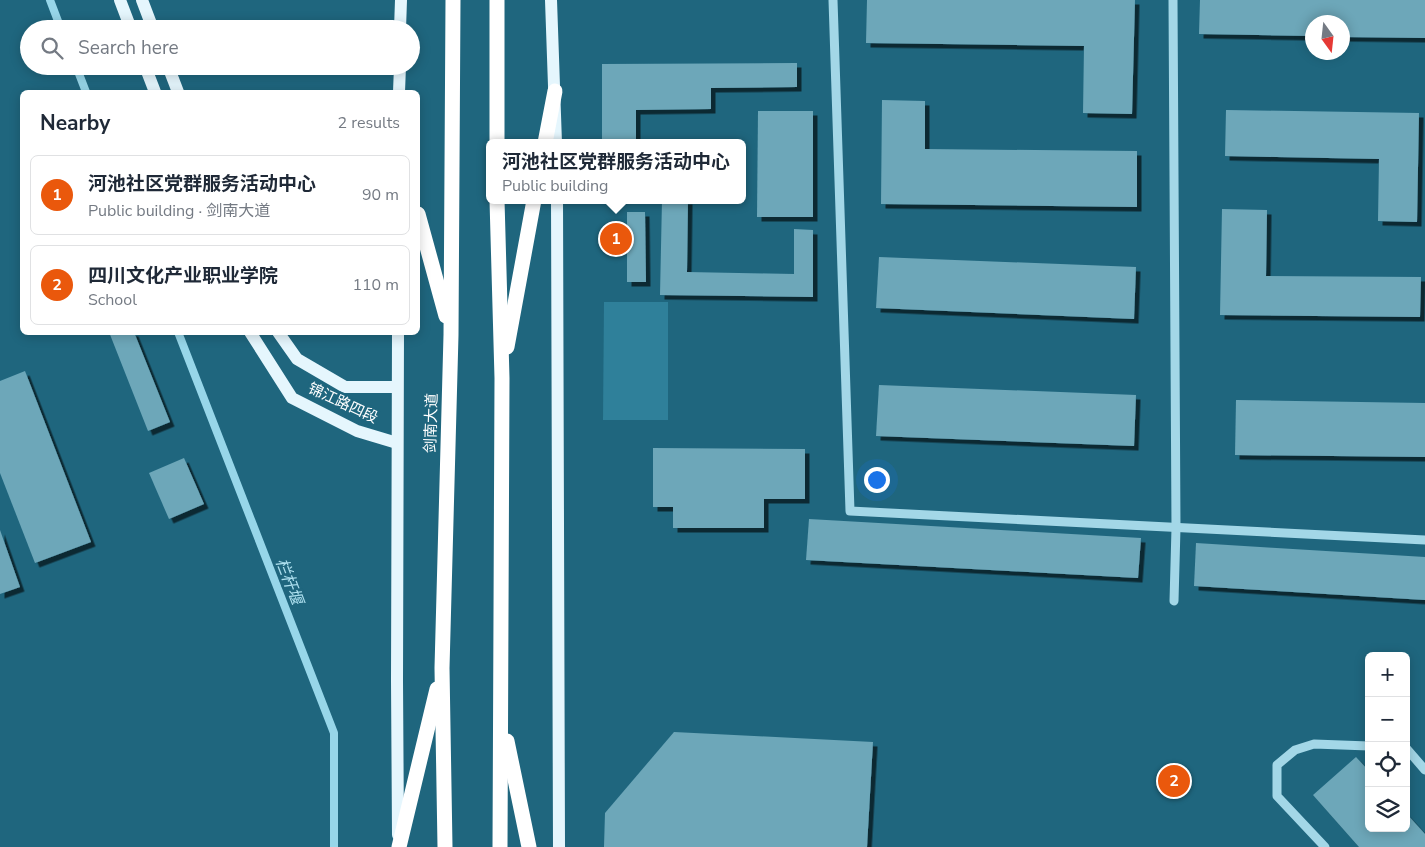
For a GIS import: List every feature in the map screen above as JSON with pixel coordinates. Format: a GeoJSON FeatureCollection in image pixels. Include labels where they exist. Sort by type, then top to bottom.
{"type":"FeatureCollection","features":[{"type":"Feature","properties":{"kind":"highway","name":"剑南大道"},"geometry":{"type":"LineString","coordinates":[[445,847],[442,668],[451,335],[453,0]]}},
{"type":"Feature","properties":{"kind":"highway"},"geometry":{"type":"LineString","coordinates":[[497,0],[497,139]]}},
{"type":"Feature","properties":{"kind":"highway"},"geometry":{"type":"LineString","coordinates":[[546,139],[555,91]]}},
{"type":"Feature","properties":{"kind":"highway"},"geometry":{"type":"LineString","coordinates":[[497,204],[502,378],[500,847]]}},
{"type":"Feature","properties":{"kind":"highway"},"geometry":{"type":"LineString","coordinates":[[502,378],[533,204]]}},
{"type":"Feature","properties":{"kind":"highway"},"geometry":{"type":"LineString","coordinates":[[420,221],[451,335]]}},
{"type":"Feature","properties":{"kind":"highway"},"geometry":{"type":"LineString","coordinates":[[398,847],[442,668]]}},
{"type":"Feature","properties":{"kind":"highway"},"geometry":{"type":"LineString","coordinates":[[500,711],[529,847]]}},
{"type":"Feature","properties":{"kind":"main road"},"geometry":{"type":"LineString","coordinates":[[120,0],[128,20]]}},
{"type":"Feature","properties":{"kind":"main road"},"geometry":{"type":"LineString","coordinates":[[142,0],[150,20]]}},
{"type":"Feature","properties":{"kind":"main road"},"geometry":{"type":"LineString","coordinates":[[400,20],[401,0]]}},
{"type":"Feature","properties":{"kind":"main road"},"geometry":{"type":"LineString","coordinates":[[551,0],[556,139]]}},
{"type":"Feature","properties":{"kind":"main road"},"geometry":{"type":"LineString","coordinates":[[148,75],[153,90]]}},
{"type":"Feature","properties":{"kind":"main road"},"geometry":{"type":"LineString","coordinates":[[171,75],[177,90]]}},
{"type":"Feature","properties":{"kind":"main road"},"geometry":{"type":"LineString","coordinates":[[400,75],[400,90]]}},
{"type":"Feature","properties":{"kind":"main road"},"geometry":{"type":"LineString","coordinates":[[557,204],[559,847]]}},
{"type":"Feature","properties":{"kind":"main road","name":"锦江路四段"},"geometry":{"type":"LineString","coordinates":[[252,335],[292,398],[356,431],[398,443]]}},
{"type":"Feature","properties":{"kind":"main road","name":"锦江路四段"},"geometry":{"type":"LineString","coordinates":[[280,335],[297,359],[345,386],[397,387]]}},
{"type":"Feature","properties":{"kind":"main road"},"geometry":{"type":"LineString","coordinates":[[398,335],[398,847]]}},
{"type":"Feature","properties":{"kind":"street"},"geometry":{"type":"LineString","coordinates":[[833,0],[850,511],[1425,540]]}},
{"type":"Feature","properties":{"kind":"street"},"geometry":{"type":"LineString","coordinates":[[1173,0],[1176,528],[1174,601]]}},
{"type":"Feature","properties":{"kind":"street"},"geometry":{"type":"LineString","coordinates":[[1324,847],[1277,796],[1277,765],[1295,750],[1314,744],[1365,746]]}},
{"type":"Feature","properties":{"kind":"street"},"geometry":{"type":"LineString","coordinates":[[1410,753],[1425,770]]}},
{"type":"Feature","properties":{"kind":"shaded area"},"geometry":{"type":"Polygon","coordinates":[[[604,302],[668,302],[668,420],[603,420],[604,302]]]}},
{"type":"Feature","properties":{"kind":"building"},"geometry":{"type":"Polygon","coordinates":[[[867,0],[1135,0],[1132,114],[1083,113],[1084,46],[866,43],[867,0]]]}},
{"type":"Feature","properties":{"kind":"building"},"geometry":{"type":"Polygon","coordinates":[[[1200,0],[1425,0],[1425,38],[1350,37],[1350,15],[1305,15],[1305,36],[1199,34],[1200,0]]]}},
{"type":"Feature","properties":{"kind":"building"},"geometry":{"type":"Polygon","coordinates":[[[797,63],[797,87],[711,88],[711,109],[636,110],[636,139],[602,139],[602,64],[797,63]]]}},
{"type":"Feature","properties":{"kind":"building"},"geometry":{"type":"Polygon","coordinates":[[[882,100],[925,101],[925,149],[1137,151],[1137,207],[881,204],[882,100]]]}},
{"type":"Feature","properties":{"kind":"building"},"geometry":{"type":"Polygon","coordinates":[[[1226,110],[1419,113],[1417,222],[1378,221],[1379,159],[1225,156],[1226,110]]]}},
{"type":"Feature","properties":{"kind":"building"},"geometry":{"type":"Polygon","coordinates":[[[758,111],[813,111],[813,217],[757,217],[758,111]]]}},
{"type":"Feature","properties":{"kind":"building"},"geometry":{"type":"Polygon","coordinates":[[[662,204],[688,204],[687,272],[794,274],[794,229],[813,230],[813,297],[660,295],[662,204]]]}},
{"type":"Feature","properties":{"kind":"building"},"geometry":{"type":"Polygon","coordinates":[[[1222,209],[1267,210],[1266,276],[1421,277],[1420,317],[1220,315],[1222,209]]]}},
{"type":"Feature","properties":{"kind":"building"},"geometry":{"type":"Polygon","coordinates":[[[627,212],[645,212],[646,282],[627,282],[627,212]]]}},
{"type":"Feature","properties":{"kind":"building"},"geometry":{"type":"Polygon","coordinates":[[[879,257],[1136,267],[1134,319],[876,308],[879,257]]]}},
{"type":"Feature","properties":{"kind":"building"},"geometry":{"type":"Polygon","coordinates":[[[110,335],[135,335],[170,422],[148,431],[110,335]]]}},
{"type":"Feature","properties":{"kind":"building"},"geometry":{"type":"Polygon","coordinates":[[[25,371],[91,542],[35,563],[0,473],[0,381],[25,371]]]}},
{"type":"Feature","properties":{"kind":"building"},"geometry":{"type":"Polygon","coordinates":[[[879,385],[1136,395],[1134,446],[876,436],[879,385]]]}},
{"type":"Feature","properties":{"kind":"building"},"geometry":{"type":"Polygon","coordinates":[[[1236,400],[1425,403],[1425,457],[1235,455],[1236,400]]]}},
{"type":"Feature","properties":{"kind":"building"},"geometry":{"type":"Polygon","coordinates":[[[653,448],[805,449],[805,499],[764,499],[764,528],[673,528],[673,507],[653,507],[653,448]]]}},
{"type":"Feature","properties":{"kind":"building"},"geometry":{"type":"Polygon","coordinates":[[[184,458],[204,504],[169,519],[149,473],[184,458]]]}},
{"type":"Feature","properties":{"kind":"building"},"geometry":{"type":"Polygon","coordinates":[[[809,519],[1141,538],[1138,578],[806,560],[809,519]]]}},
{"type":"Feature","properties":{"kind":"building"},"geometry":{"type":"Polygon","coordinates":[[[0,530],[20,587],[0,594],[0,530]]]}},
{"type":"Feature","properties":{"kind":"building"},"geometry":{"type":"Polygon","coordinates":[[[1196,543],[1425,557],[1425,600],[1194,586],[1196,543]]]}},
{"type":"Feature","properties":{"kind":"building"},"geometry":{"type":"Polygon","coordinates":[[[674,732],[873,742],[867,847],[604,847],[605,813],[674,732]]]}},
{"type":"Feature","properties":{"kind":"building"},"geometry":{"type":"Polygon","coordinates":[[[1356,757],[1365,767],[1365,832],[1410,832],[1410,817],[1425,834],[1425,847],[1359,847],[1313,795],[1356,757]]]}},
{"type":"Feature","properties":{"kind":"waterway","name":"栏杆堰"},"geometry":{"type":"LineString","coordinates":[[50,0],[58,20]]}},
{"type":"Feature","properties":{"kind":"waterway","name":"栏杆堰"},"geometry":{"type":"LineString","coordinates":[[79,75],[85,90]]}},
{"type":"Feature","properties":{"kind":"waterway","name":"栏杆堰"},"geometry":{"type":"LineString","coordinates":[[179,335],[334,733],[334,847]]}},
{"type":"Feature","properties":{"kind":"place","name":"河池社区党群服务活动中心"},"geometry":{"type":"Point","coordinates":[616,239]}},
{"type":"Feature","properties":{"kind":"place","name":"四川文化产业职业学院"},"geometry":{"type":"Point","coordinates":[1174,781]}}]}
